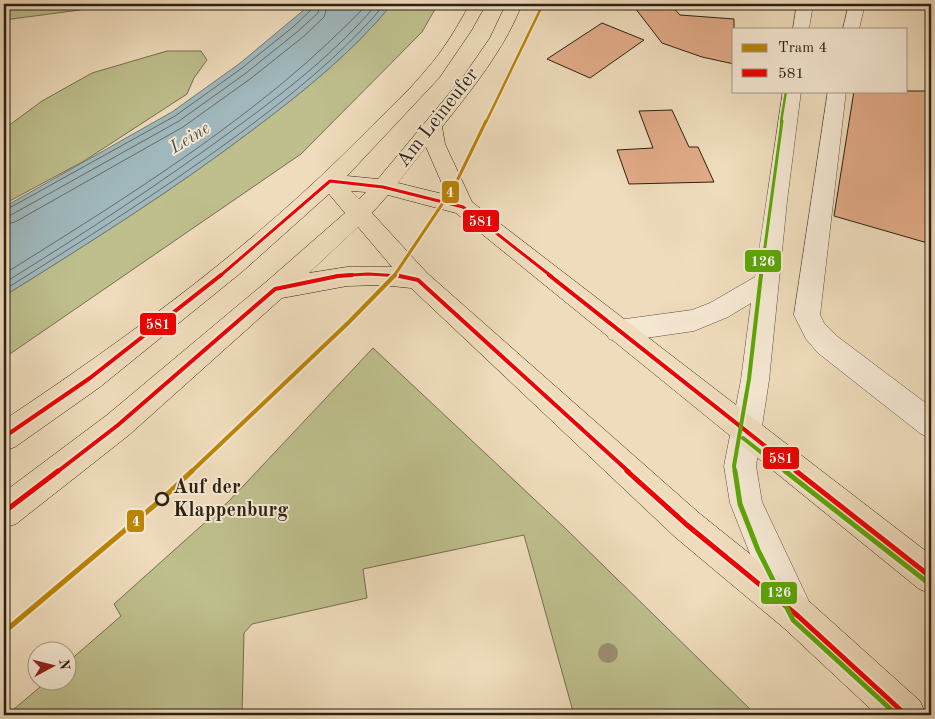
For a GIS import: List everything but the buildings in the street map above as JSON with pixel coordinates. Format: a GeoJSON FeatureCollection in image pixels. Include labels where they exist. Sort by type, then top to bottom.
{"type":"FeatureCollection","features":[{"type":"Feature","properties":{"kind":"main road","name":"Am Leineufer"},"geometry":{"type":"LineString","coordinates":[[4,437],[90,378],[234,265],[330,181],[433,74],[463,31],[478,4]]}},
{"type":"Feature","properties":{"kind":"main road","name":"Am Leineufer"},"geometry":{"type":"LineString","coordinates":[[4,512],[118,425],[276,289],[359,213],[383,187],[469,81],[498,38],[514,4]]}},
{"type":"Feature","properties":{"kind":"main road"},"geometry":{"type":"LineString","coordinates":[[432,128],[435,144],[463,207]]}},
{"type":"Feature","properties":{"kind":"main road"},"geometry":{"type":"LineString","coordinates":[[330,181],[383,187],[463,207],[747,433],[931,576]]}},
{"type":"Feature","properties":{"kind":"main road"},"geometry":{"type":"LineString","coordinates":[[330,181],[418,280],[687,525],[798,616],[906,715]]}},
{"type":"Feature","properties":{"kind":"main road"},"geometry":{"type":"LineString","coordinates":[[276,289],[338,276],[386,275],[418,280]]}},
{"type":"Feature","properties":{"kind":"street"},"geometry":{"type":"LineString","coordinates":[[801,28],[805,4]]}},
{"type":"Feature","properties":{"kind":"street"},"geometry":{"type":"LineString","coordinates":[[851,28],[857,4]]}},
{"type":"Feature","properties":{"kind":"street"},"geometry":{"type":"LineString","coordinates":[[792,92],[747,433],[740,466],[746,503],[764,547],[798,616]]}},
{"type":"Feature","properties":{"kind":"street"},"geometry":{"type":"LineString","coordinates":[[837,92],[807,315],[815,331],[828,345],[931,424]]}},
{"type":"Feature","properties":{"kind":"street"},"geometry":{"type":"LineString","coordinates":[[618,331],[694,320],[719,310],[766,282]]}},
{"type":"Feature","properties":{"kind":"green space"},"geometry":{"type":"Polygon","coordinates":[[[4,4],[87,4],[80,10],[4,20],[4,4]]]}},
{"type":"Feature","properties":{"kind":"green space"},"geometry":{"type":"Polygon","coordinates":[[[392,4],[438,4],[422,32],[301,154],[4,358],[4,296],[100,236],[225,151],[310,85],[344,55],[392,4]]]}},
{"type":"Feature","properties":{"kind":"green space"},"geometry":{"type":"Polygon","coordinates":[[[167,51],[201,51],[207,60],[194,78],[187,94],[84,161],[4,204],[4,129],[42,101],[92,73],[167,51]]]}},
{"type":"Feature","properties":{"kind":"green space"},"geometry":{"type":"Polygon","coordinates":[[[373,348],[565,528],[756,715],[574,715],[524,535],[363,569],[367,598],[252,624],[244,633],[242,715],[7,715],[34,692],[78,692],[78,653],[121,616],[114,604],[229,501],[373,348]]]}},
{"type":"Feature","properties":{"kind":"water","name":"Leine"},"geometry":{"type":"Polygon","coordinates":[[[311,4],[392,4],[344,55],[310,85],[225,151],[100,236],[4,296],[4,207],[172,112],[239,64],[311,4]]]}},
{"type":"Feature","properties":{"kind":"tram line","name":"4"},"geometry":{"type":"LineString","coordinates":[[4,632],[162,499],[349,322],[395,275],[455,185],[543,4]]}},
{"type":"Feature","properties":{"kind":"transit line","name":"126"},"geometry":{"type":"LineString","coordinates":[[786,92],[770,200],[749,379],[734,466],[740,504],[758,550],[793,620],[897,715]]}},
{"type":"Feature","properties":{"kind":"transit line","name":"581"},"geometry":{"type":"LineString","coordinates":[[4,437],[90,378],[234,265],[330,181],[383,187],[463,207],[931,577]]}},
{"type":"Feature","properties":{"kind":"transit line","name":"581"},"geometry":{"type":"LineString","coordinates":[[4,512],[118,425],[275,289],[338,276],[368,274],[395,275],[418,280],[687,525],[798,616],[906,715]]}},
{"type":"Feature","properties":{"kind":"transit line","name":"126"},"geometry":{"type":"LineString","coordinates":[[743,438],[927,582]]}},
{"type":"Feature","properties":{"kind":"place","name":"Auf der Klappenburg"},"geometry":{"type":"Point","coordinates":[162,499]}}]}
